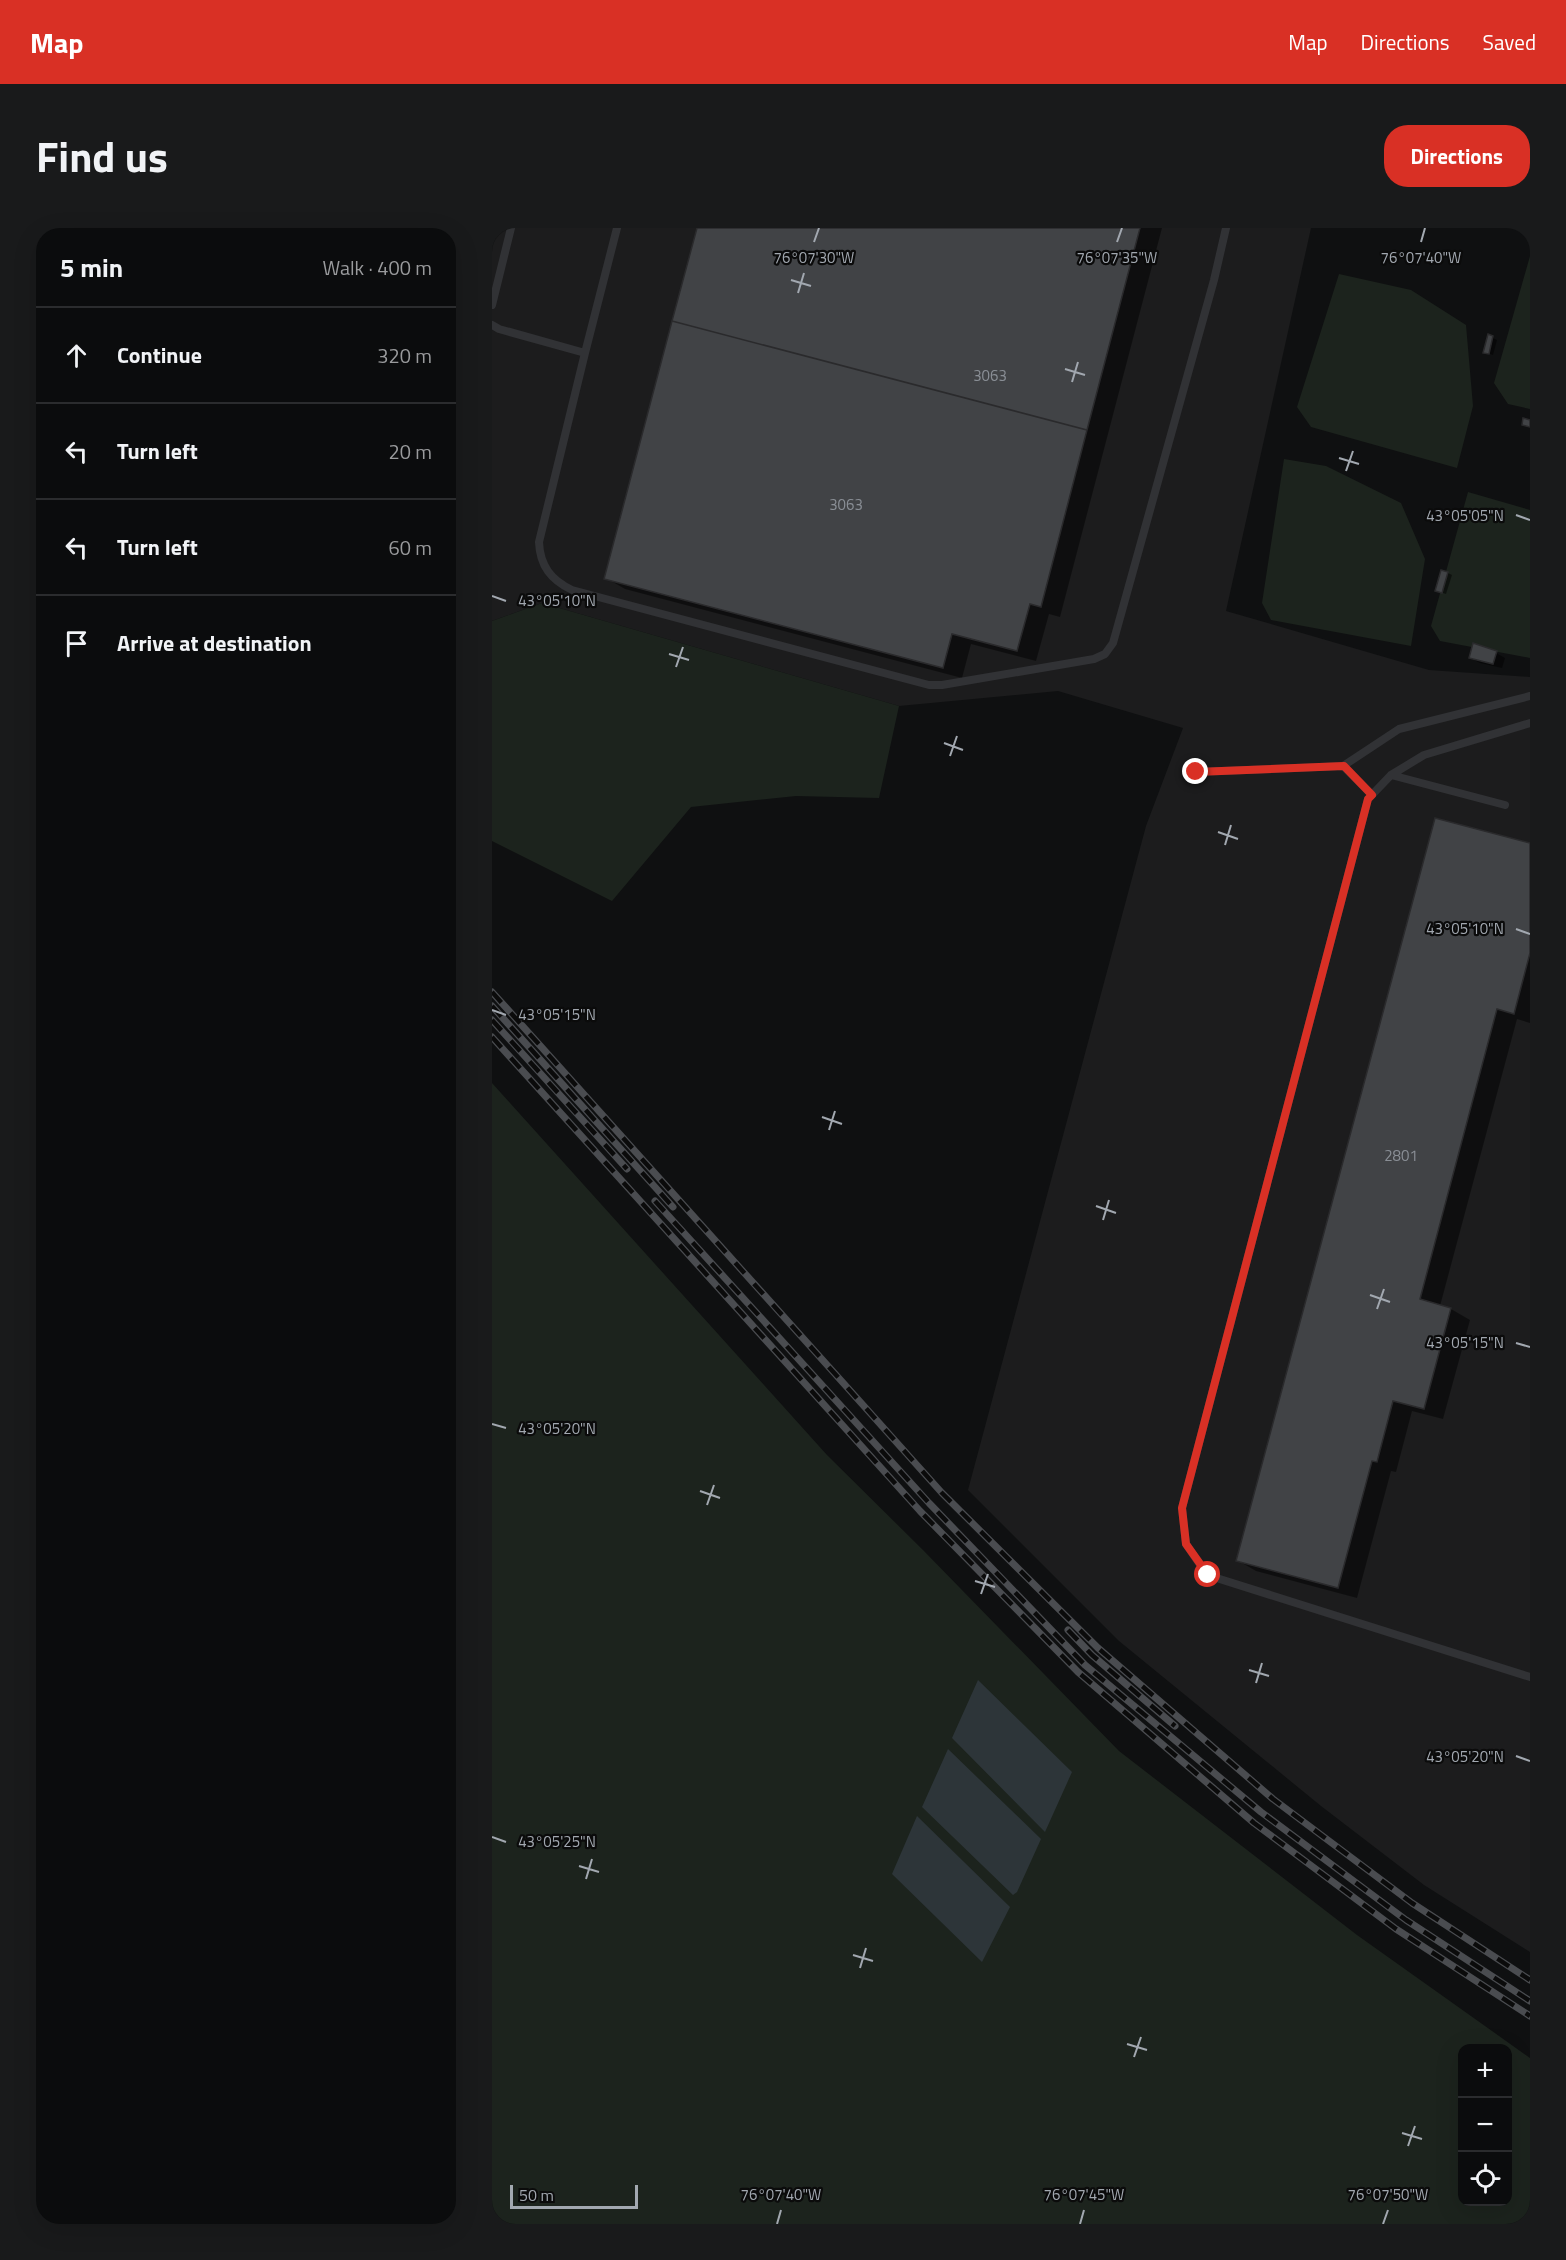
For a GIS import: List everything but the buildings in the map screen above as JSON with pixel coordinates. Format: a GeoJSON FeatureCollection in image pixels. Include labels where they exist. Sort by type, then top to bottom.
{"type":"FeatureCollection","features":[{"type":"Feature","properties":{"kind":"lane"},"geometry":{"type":"LineString","coordinates":[[492,305],[511,228]]}},
{"type":"Feature","properties":{"kind":"lane"},"geometry":{"type":"LineString","coordinates":[[617,228],[538,542],[539,554],[545,569],[558,583],[572,590],[929,685],[942,685],[1094,659],[1105,654],[1113,643],[1214,280],[1226,228]]}},
{"type":"Feature","properties":{"kind":"lane"},"geometry":{"type":"LineString","coordinates":[[492,325],[499,329],[585,353]]}},
{"type":"Feature","properties":{"kind":"lane"},"geometry":{"type":"LineString","coordinates":[[1196,772],[1344,766],[1399,729],[1530,696]]}},
{"type":"Feature","properties":{"kind":"lane"},"geometry":{"type":"LineString","coordinates":[[1530,723],[1424,755],[1391,775],[1368,799],[1182,1508],[1186,1544],[1208,1575],[1530,1677]]}},
{"type":"Feature","properties":{"kind":"lane"},"geometry":{"type":"LineString","coordinates":[[1344,766],[1372,795]]}},
{"type":"Feature","properties":{"kind":"lane"},"geometry":{"type":"LineString","coordinates":[[1391,775],[1505,805]]}},
{"type":"Feature","properties":{"kind":"shaded area"},"geometry":{"type":"Polygon","coordinates":[[[492,228],[1311,228],[1226,611],[1429,670],[1530,677],[1530,1952],[1424,1885],[1321,1806],[1119,1641],[968,1490],[1146,826],[1183,728],[1058,691],[899,706],[542,603],[492,621],[492,228]]]}},
{"type":"Feature","properties":{"kind":"shaded area"},"geometry":{"type":"Polygon","coordinates":[[[1530,256],[1530,409],[1508,404],[1494,383],[1530,256]]]}},
{"type":"Feature","properties":{"kind":"shaded area"},"geometry":{"type":"Polygon","coordinates":[[[1339,274],[1411,290],[1466,325],[1473,406],[1457,468],[1311,427],[1297,407],[1339,274]]]}},
{"type":"Feature","properties":{"kind":"shaded area"},"geometry":{"type":"Polygon","coordinates":[[[1284,459],[1326,466],[1401,503],[1425,559],[1411,646],[1271,620],[1262,603],[1284,459]]]}},
{"type":"Feature","properties":{"kind":"shaded area"},"geometry":{"type":"Polygon","coordinates":[[[1468,492],[1530,510],[1530,658],[1440,641],[1431,626],[1468,492]]]}},
{"type":"Feature","properties":{"kind":"shaded area"},"geometry":{"type":"Polygon","coordinates":[[[542,603],[899,706],[879,798],[796,796],[691,807],[612,901],[492,841],[492,621],[542,603]]]}},
{"type":"Feature","properties":{"kind":"shaded area"},"geometry":{"type":"Polygon","coordinates":[[[492,1083],[827,1455],[1119,1751],[1357,1935],[1510,2044],[1458,2044],[1458,2206],[1512,2206],[1512,2045],[1530,2058],[1530,2224],[492,2224],[492,1083]]]}},
{"type":"Feature","properties":{"kind":"shaded area"},"geometry":{"type":"Polygon","coordinates":[[[978,1680],[1072,1772],[1045,1832],[952,1738],[978,1680]]]}},
{"type":"Feature","properties":{"kind":"shaded area"},"geometry":{"type":"Polygon","coordinates":[[[948,1749],[1041,1839],[1017,1892],[1013,1895],[922,1807],[948,1749]]]}},
{"type":"Feature","properties":{"kind":"shaded area"},"geometry":{"type":"Polygon","coordinates":[[[917,1816],[1010,1907],[982,1962],[892,1874],[917,1816]]]}},
{"type":"Feature","properties":{"kind":"railway"},"geometry":{"type":"LineString","coordinates":[[492,992],[942,1493],[1098,1648],[1273,1799],[1412,1903],[1530,1980]]}},
{"type":"Feature","properties":{"kind":"railway"},"geometry":{"type":"LineString","coordinates":[[492,1006],[673,1207]]}},
{"type":"Feature","properties":{"kind":"railway"},"geometry":{"type":"LineString","coordinates":[[492,1020],[627,1169]]}},
{"type":"Feature","properties":{"kind":"railway"},"geometry":{"type":"LineString","coordinates":[[492,1037],[920,1511],[1078,1672],[1254,1823],[1396,1929],[1530,2016]]}},
{"type":"Feature","properties":{"kind":"railway"},"geometry":{"type":"LineString","coordinates":[[655,1201],[929,1503],[1085,1665],[1261,1812],[1406,1920],[1530,2001]]}},
{"type":"Feature","properties":{"kind":"railway"},"geometry":{"type":"LineString","coordinates":[[1068,1630],[1092,1655],[1175,1726]]}},
{"type":"Feature","properties":{"kind":"route"},"geometry":{"type":"LineString","coordinates":[[1196,772],[1344,766],[1372,795],[1368,799],[1182,1508],[1186,1544],[1208,1575]]}}]}
